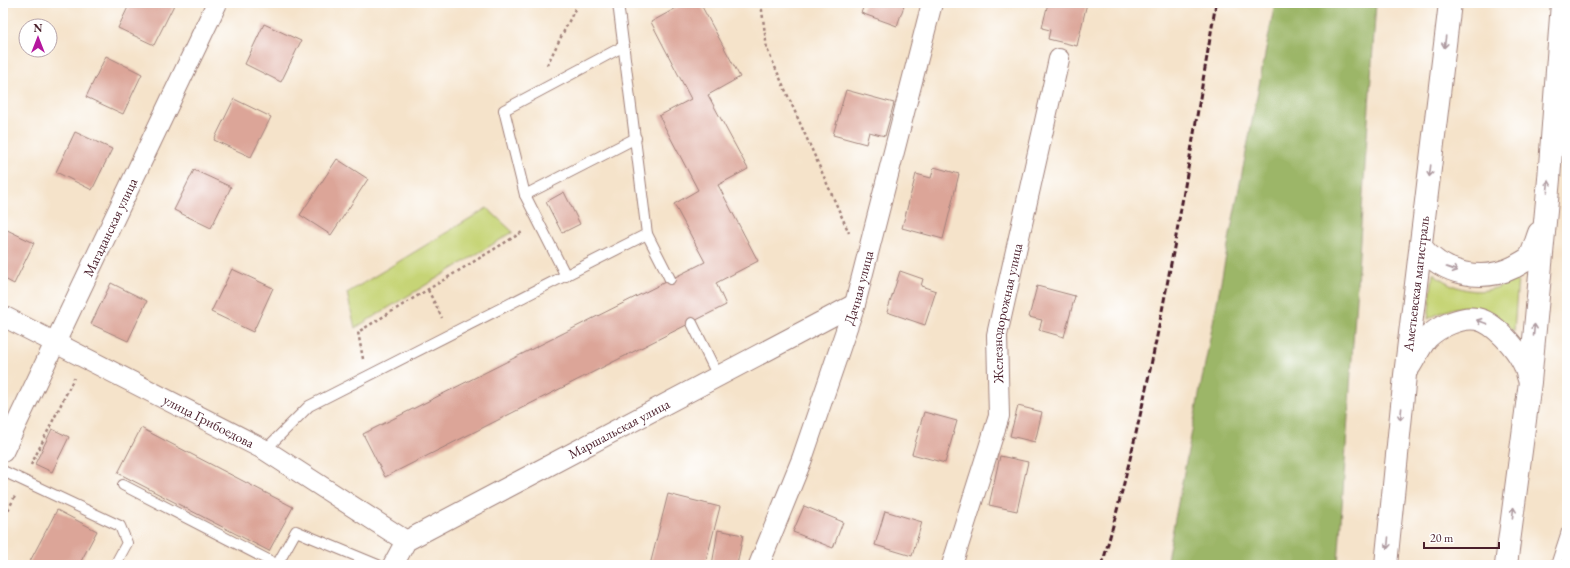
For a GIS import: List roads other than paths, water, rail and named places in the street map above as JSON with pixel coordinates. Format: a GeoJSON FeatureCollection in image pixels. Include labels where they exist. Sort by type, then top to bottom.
{"type":"FeatureCollection","features":[{"type":"Feature","properties":{"kind":"main road","name":"Аметьевская магистраль"},"geometry":{"type":"LineString","coordinates":[[1386,565],[1405,375],[1450,3]]}},
{"type":"Feature","properties":{"kind":"main road"},"geometry":{"type":"LineString","coordinates":[[1506,565],[1530,382],[1546,212],[1562,3]]}},
{"type":"Feature","properties":{"kind":"main road"},"geometry":{"type":"LineString","coordinates":[[1421,246],[1441,265],[1473,274],[1497,274],[1515,267],[1529,257],[1546,212]]}},
{"type":"Feature","properties":{"kind":"main road"},"geometry":{"type":"LineString","coordinates":[[1405,375],[1426,339],[1444,326],[1466,320],[1477,319],[1490,324],[1514,348],[1524,363],[1530,382]]}},
{"type":"Feature","properties":{"kind":"street","name":"Магаданская улица"},"geometry":{"type":"LineString","coordinates":[[3,452],[218,3]]}},
{"type":"Feature","properties":{"kind":"street","name":"Дачная улица"},"geometry":{"type":"LineString","coordinates":[[759,565],[802,459],[855,304],[932,3]]}},
{"type":"Feature","properties":{"kind":"street","name":"Железнодорожная улица"},"geometry":{"type":"LineString","coordinates":[[952,565],[999,416],[997,335],[1059,59]]}},
{"type":"Feature","properties":{"kind":"street","name":"Маршальская улица"},"geometry":{"type":"LineString","coordinates":[[406,541],[855,304]]}},
{"type":"Feature","properties":{"kind":"street","name":"улица Грибоедова"},"geometry":{"type":"LineString","coordinates":[[3,316],[55,341],[265,450],[406,541]]}},
{"type":"Feature","properties":{"kind":"street"},"geometry":{"type":"LineString","coordinates":[[393,565],[406,541]]}},
{"type":"Feature","properties":{"kind":"lane"},"geometry":{"type":"LineString","coordinates":[[618,3],[647,234],[670,280]]}},
{"type":"Feature","properties":{"kind":"lane"},"geometry":{"type":"LineString","coordinates":[[566,276],[525,195],[504,110],[624,46]]}},
{"type":"Feature","properties":{"kind":"lane"},"geometry":{"type":"LineString","coordinates":[[525,195],[636,138]]}},
{"type":"Feature","properties":{"kind":"lane"},"geometry":{"type":"LineString","coordinates":[[265,450],[309,406],[647,234]]}},
{"type":"Feature","properties":{"kind":"lane"},"geometry":{"type":"LineString","coordinates":[[692,323],[718,376]]}},
{"type":"Feature","properties":{"kind":"lane"},"geometry":{"type":"LineString","coordinates":[[3,470],[120,526],[127,542],[115,565]]}},
{"type":"Feature","properties":{"kind":"lane"},"geometry":{"type":"LineString","coordinates":[[123,485],[278,565],[296,531],[378,565]]}},
{"type":"Feature","properties":{"kind":"lane"},"geometry":{"type":"LineString","coordinates":[[1556,565],[1567,531]]}},
{"type":"Feature","properties":{"kind":"railway"},"geometry":{"type":"LineString","coordinates":[[1102,565],[1121,496],[1153,356],[1180,215],[1216,3]]}}]}
